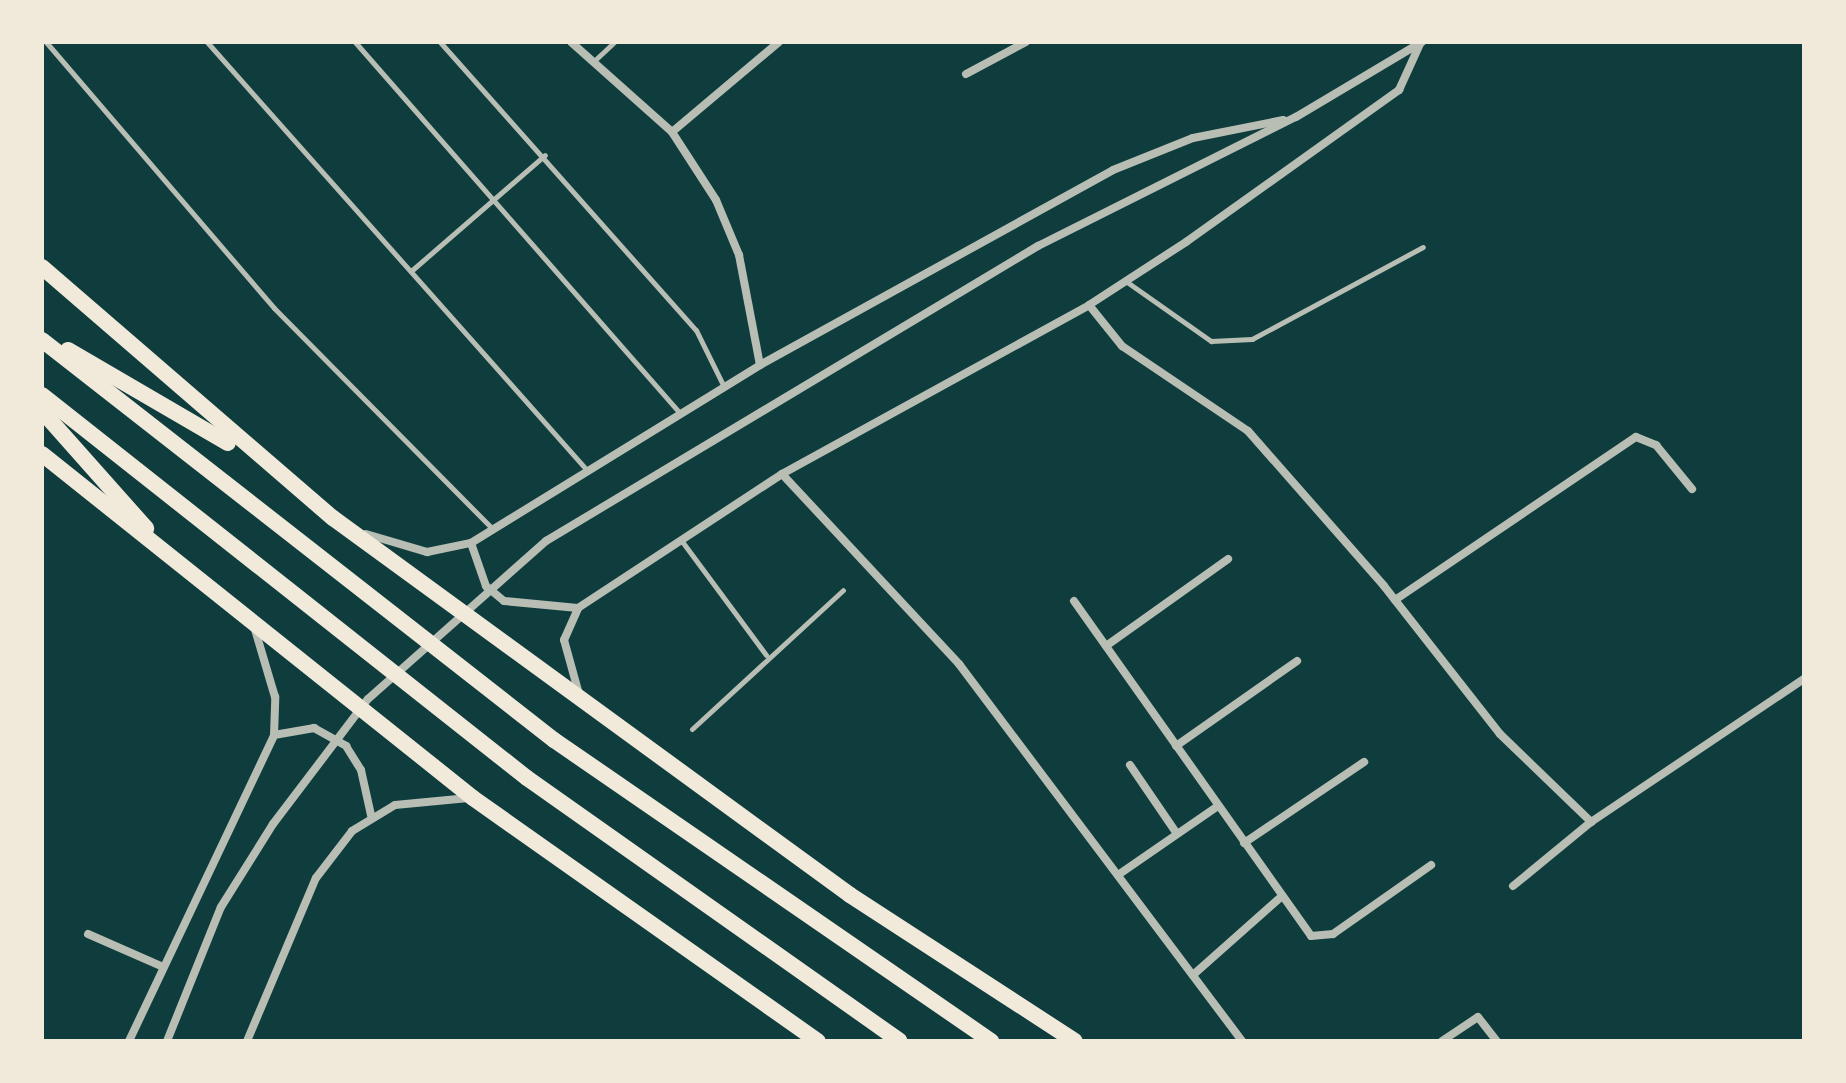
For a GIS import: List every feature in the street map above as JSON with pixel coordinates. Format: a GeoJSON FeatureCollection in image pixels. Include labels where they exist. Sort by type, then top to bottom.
{"type":"FeatureCollection","features":[{"type":"Feature","properties":{"kind":"main road"},"geometry":{"type":"LineString","coordinates":[[42,267],[258,460],[333,518],[850,895],[1075,1041]]}},
{"type":"Feature","properties":{"kind":"main road"},"geometry":{"type":"LineString","coordinates":[[42,338],[258,460]]}},
{"type":"Feature","properties":{"kind":"main road"},"geometry":{"type":"LineString","coordinates":[[42,338],[554,740],[991,1041]]}},
{"type":"Feature","properties":{"kind":"main road"},"geometry":{"type":"LineString","coordinates":[[42,395],[527,778],[900,1041]]}},
{"type":"Feature","properties":{"kind":"main road"},"geometry":{"type":"LineString","coordinates":[[42,411],[176,562]]}},
{"type":"Feature","properties":{"kind":"main road"},"geometry":{"type":"LineString","coordinates":[[42,454],[473,798],[818,1041]]}},
{"type":"Feature","properties":{"kind":"street"},"geometry":{"type":"LineString","coordinates":[[571,42],[595,60],[672,132],[716,200],[739,255],[760,365]]}},
{"type":"Feature","properties":{"kind":"street"},"geometry":{"type":"LineString","coordinates":[[672,132],[779,42]]}},
{"type":"Feature","properties":{"kind":"street"},"geometry":{"type":"LineString","coordinates":[[966,74],[1026,42]]}},
{"type":"Feature","properties":{"kind":"street"},"geometry":{"type":"LineString","coordinates":[[167,1041],[221,907],[273,824],[368,699],[546,541],[1038,246],[1296,117],[1421,42]]}},
{"type":"Feature","properties":{"kind":"street"},"geometry":{"type":"LineString","coordinates":[[583,703],[564,640],[578,608],[782,474],[1089,305],[1126,281],[1399,90],[1421,42]]}},
{"type":"Feature","properties":{"kind":"street"},"geometry":{"type":"LineString","coordinates":[[333,518],[394,548],[427,552],[471,543],[586,469],[760,365],[1113,170],[1193,138],[1296,117]]}},
{"type":"Feature","properties":{"kind":"street"},"geometry":{"type":"LineString","coordinates":[[1089,305],[1122,346],[1248,431],[1395,600],[1500,734],[1591,822]]}},
{"type":"Feature","properties":{"kind":"street"},"geometry":{"type":"LineString","coordinates":[[1395,600],[1636,437],[1656,445],[1692,489]]}},
{"type":"Feature","properties":{"kind":"street"},"geometry":{"type":"LineString","coordinates":[[782,474],[959,664],[1242,1041]]}},
{"type":"Feature","properties":{"kind":"street"},"geometry":{"type":"LineString","coordinates":[[471,543],[486,586],[504,601],[578,608]]}},
{"type":"Feature","properties":{"kind":"street"},"geometry":{"type":"LineString","coordinates":[[1106,646],[1228,559]]}},
{"type":"Feature","properties":{"kind":"street"},"geometry":{"type":"LineString","coordinates":[[1074,601],[1311,936],[1333,934],[1431,865]]}},
{"type":"Feature","properties":{"kind":"street"},"geometry":{"type":"LineString","coordinates":[[129,1041],[196,886],[240,816],[274,735],[275,697],[254,626]]}},
{"type":"Feature","properties":{"kind":"street"},"geometry":{"type":"LineString","coordinates":[[1176,746],[1297,661]]}},
{"type":"Feature","properties":{"kind":"street"},"geometry":{"type":"LineString","coordinates":[[1513,886],[1591,822],[1804,679]]}},
{"type":"Feature","properties":{"kind":"street"},"geometry":{"type":"LineString","coordinates":[[274,735],[314,728],[346,746],[361,770],[371,815]]}},
{"type":"Feature","properties":{"kind":"street"},"geometry":{"type":"LineString","coordinates":[[1244,843],[1364,762]]}},
{"type":"Feature","properties":{"kind":"street"},"geometry":{"type":"LineString","coordinates":[[1130,765],[1177,834]]}},
{"type":"Feature","properties":{"kind":"street"},"geometry":{"type":"LineString","coordinates":[[247,1041],[316,878],[371,815],[420,801],[473,798]]}},
{"type":"Feature","properties":{"kind":"street"},"geometry":{"type":"LineString","coordinates":[[1118,875],[1218,806]]}},
{"type":"Feature","properties":{"kind":"street"},"geometry":{"type":"LineString","coordinates":[[1193,975],[1281,897]]}},
{"type":"Feature","properties":{"kind":"street"},"geometry":{"type":"LineString","coordinates":[[88,934],[161,966]]}},
{"type":"Feature","properties":{"kind":"street"},"geometry":{"type":"LineString","coordinates":[[1442,1041],[1478,1017],[1497,1041]]}},
{"type":"Feature","properties":{"kind":"lane"},"geometry":{"type":"LineString","coordinates":[[46,42],[274,308],[493,529]]}},
{"type":"Feature","properties":{"kind":"lane"},"geometry":{"type":"LineString","coordinates":[[207,42],[586,469]]}},
{"type":"Feature","properties":{"kind":"lane"},"geometry":{"type":"LineString","coordinates":[[355,42],[680,413]]}},
{"type":"Feature","properties":{"kind":"lane"},"geometry":{"type":"LineString","coordinates":[[440,42],[545,155],[696,330],[724,387]]}},
{"type":"Feature","properties":{"kind":"lane"},"geometry":{"type":"LineString","coordinates":[[595,60],[614,42]]}},
{"type":"Feature","properties":{"kind":"lane"},"geometry":{"type":"LineString","coordinates":[[411,271],[545,155]]}},
{"type":"Feature","properties":{"kind":"lane"},"geometry":{"type":"LineString","coordinates":[[1126,281],[1211,341],[1252,339],[1423,247]]}},
{"type":"Feature","properties":{"kind":"lane"},"geometry":{"type":"LineString","coordinates":[[681,540],[766,655]]}},
{"type":"Feature","properties":{"kind":"lane"},"geometry":{"type":"LineString","coordinates":[[692,729],[766,655],[843,590]]}}]}
